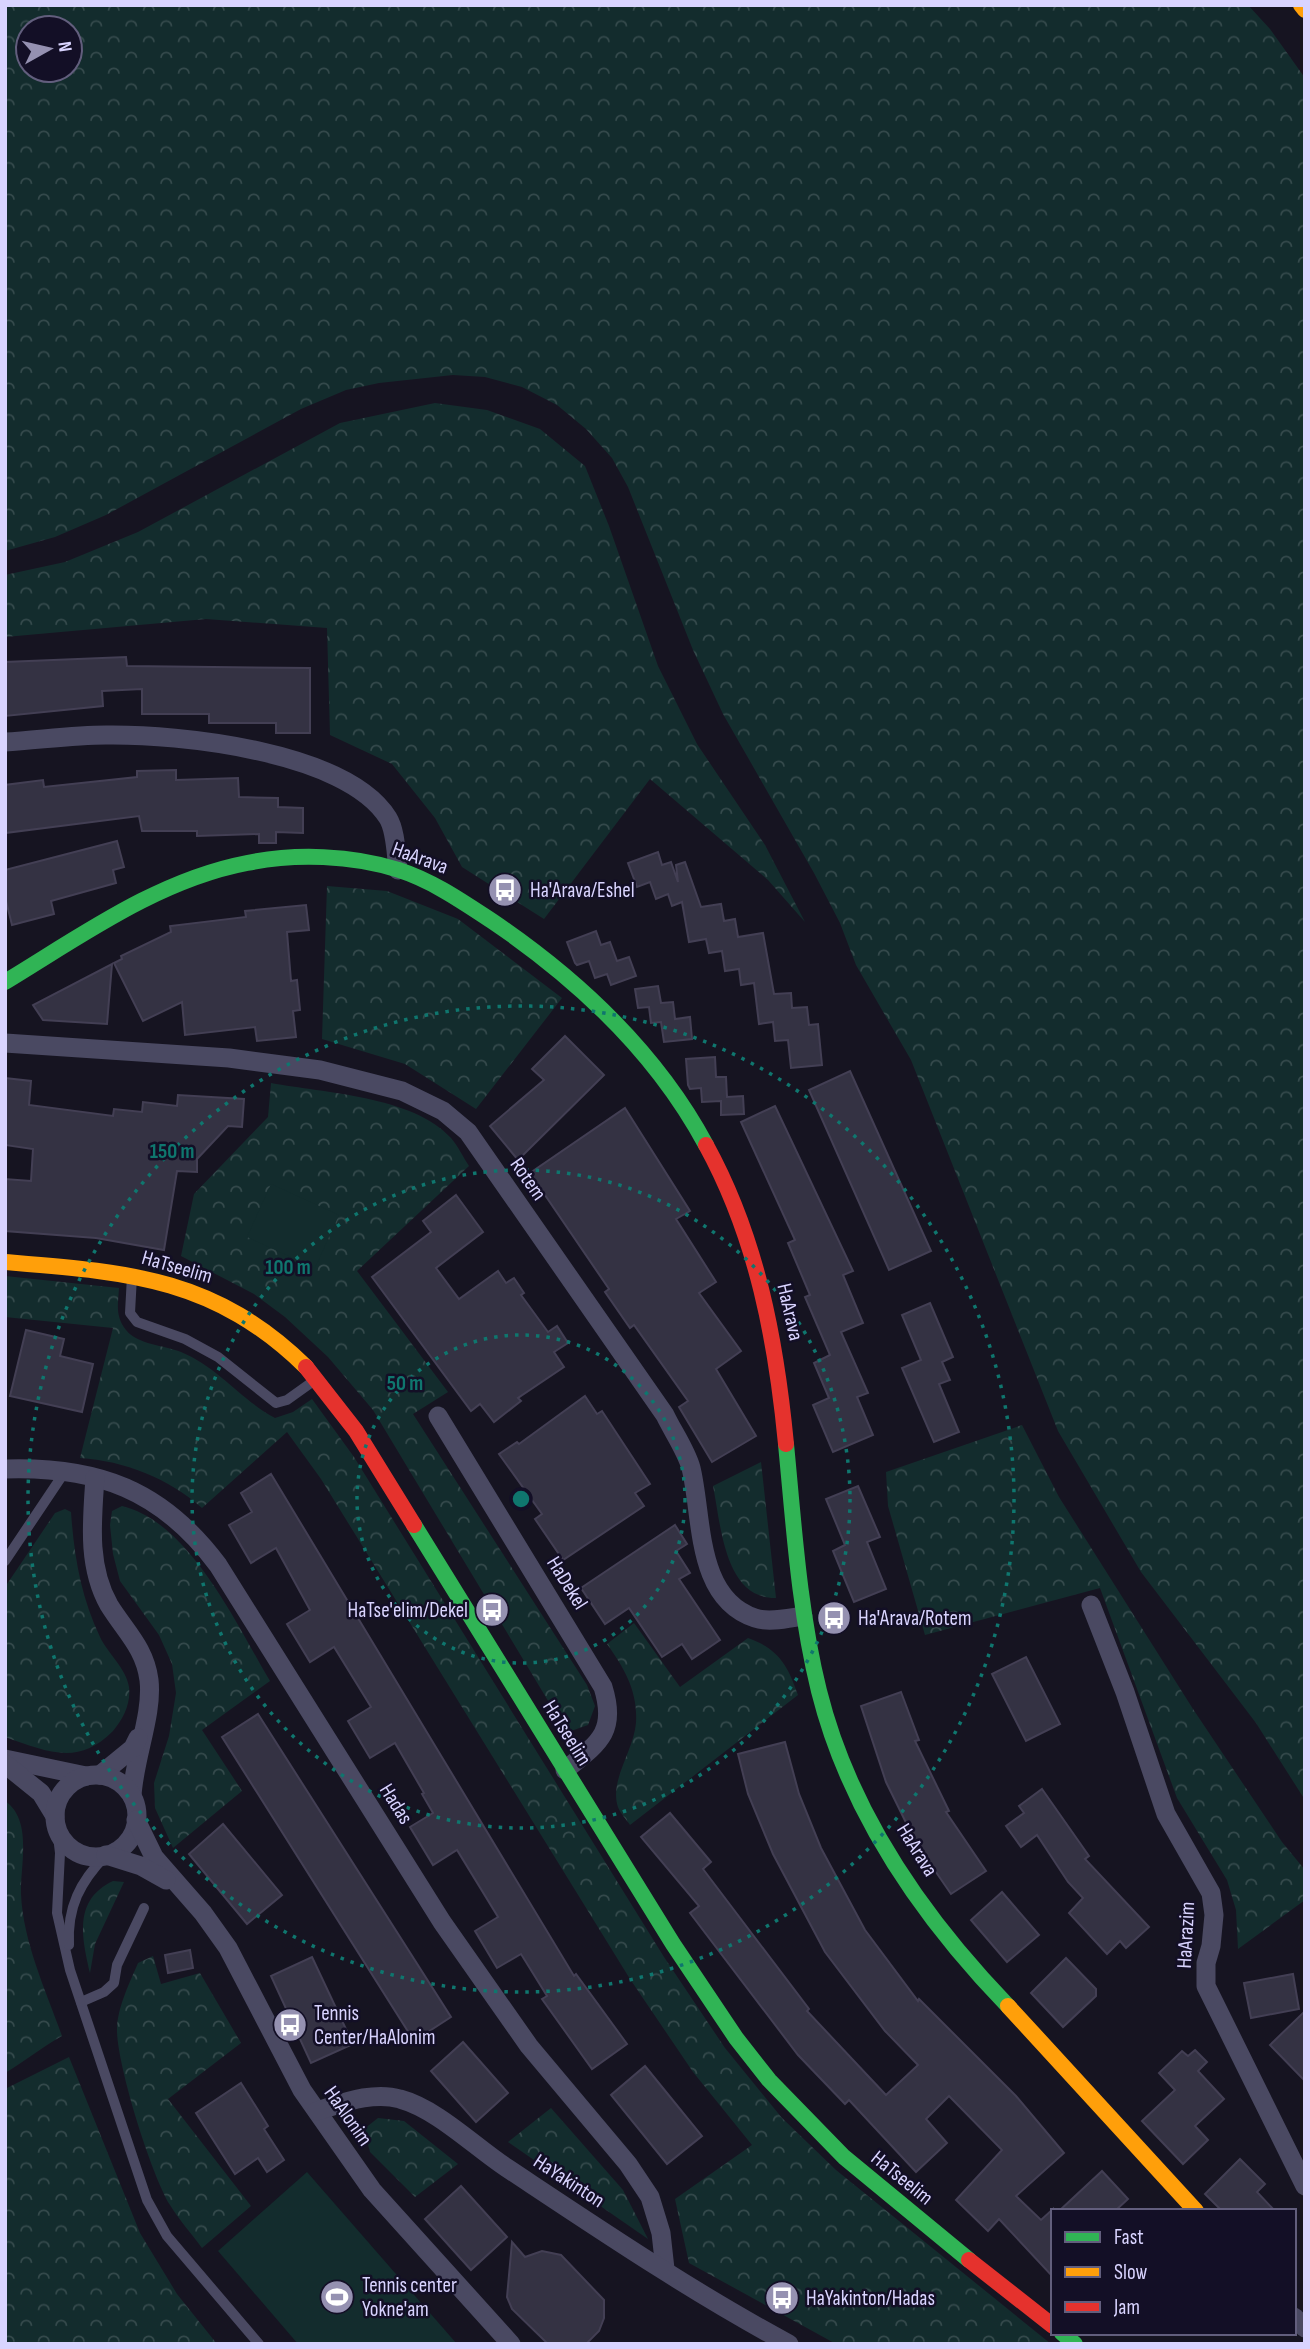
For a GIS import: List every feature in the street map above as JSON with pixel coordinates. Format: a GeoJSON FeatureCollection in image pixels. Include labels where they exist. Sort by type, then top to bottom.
{"type":"FeatureCollection","features":[{"type":"Feature","properties":{"kind":"main road"},"geometry":{"type":"LineString","coordinates":[[1301,5],[1305,10]]}},
{"type":"Feature","properties":{"kind":"main road","name":"HaArava"},"geometry":{"type":"LineString","coordinates":[[5,982],[137,904],[192,879],[247,862],[300,857],[398,870],[450,894],[505,929],[561,970],[619,1022],[680,1102],[718,1166],[748,1239],[776,1358],[803,1616],[817,1684],[838,1747],[870,1818],[909,1882],[952,1944],[1194,2209]]}},
{"type":"Feature","properties":{"kind":"main road","name":"HaTseelim"},"geometry":{"type":"LineString","coordinates":[[5,1262],[163,1281],[211,1297],[250,1319],[295,1356],[366,1449],[676,1949],[736,2040],[793,2108],[894,2199],[1051,2324]]}},
{"type":"Feature","properties":{"kind":"street"},"geometry":{"type":"LineString","coordinates":[[5,742],[106,735],[184,738],[269,753],[337,775],[372,799],[390,820],[398,870]]}},
{"type":"Feature","properties":{"kind":"street","name":"Rotem"},"geometry":{"type":"LineString","coordinates":[[5,1043],[229,1058],[320,1070],[402,1091],[443,1111],[468,1132],[665,1415],[690,1465],[713,1581],[731,1604],[756,1619],[803,1616]]}},
{"type":"Feature","properties":{"kind":"street","name":"HaDekel"},"geometry":{"type":"LineString","coordinates":[[438,1416],[603,1687],[610,1710],[608,1729],[592,1749],[565,1770]]}},
{"type":"Feature","properties":{"kind":"street","name":"Hadas"},"geometry":{"type":"LineString","coordinates":[[5,1469],[64,1473],[117,1483],[163,1506],[195,1533],[218,1564],[442,1922],[529,2046],[612,2144],[650,2197],[661,2233],[665,2269]]}},
{"type":"Feature","properties":{"kind":"street"},"geometry":{"type":"LineString","coordinates":[[5,1762],[41,1793],[62,1839],[82,1854],[106,1855],[127,1842],[136,1820],[132,1796],[141,1734],[149,1709],[149,1680],[142,1651],[109,1604],[99,1583],[93,1558],[95,1478]]}},
{"type":"Feature","properties":{"kind":"street","name":"HaArazim"},"geometry":{"type":"LineString","coordinates":[[1091,1605],[1125,1692],[1166,1814],[1211,1893],[1214,1915],[1206,1963],[1206,1986],[1305,2186]]}},
{"type":"Feature","properties":{"kind":"street"},"geometry":{"type":"LineString","coordinates":[[56,1822],[63,1790],[74,1781],[93,1775],[133,1748],[141,1734]]}},
{"type":"Feature","properties":{"kind":"street"},"geometry":{"type":"LineString","coordinates":[[5,1762],[113,1779],[132,1796]]}},
{"type":"Feature","properties":{"kind":"street","name":"HaAlonim"},"geometry":{"type":"LineString","coordinates":[[136,1820],[154,1857],[228,1948],[302,2090],[372,2190],[512,2344]]}},
{"type":"Feature","properties":{"kind":"street","name":"HaAlonim"},"geometry":{"type":"LineString","coordinates":[[106,1855],[141,1866],[182,1890]]}},
{"type":"Feature","properties":{"kind":"street","name":"HaYakinton"},"geometry":{"type":"LineString","coordinates":[[317,2111],[378,2096],[398,2098],[422,2106],[474,2146],[665,2269],[789,2344]]}},
{"type":"Feature","properties":{"kind":"lane"},"geometry":{"type":"LineString","coordinates":[[132,1276],[130,1313],[137,1322],[186,1339],[218,1357],[266,1398],[276,1403],[287,1400],[315,1380]]}},
{"type":"Feature","properties":{"kind":"lane"},"geometry":{"type":"LineString","coordinates":[[5,1561],[64,1473]]}},
{"type":"Feature","properties":{"kind":"lane"},"geometry":{"type":"LineString","coordinates":[[56,1822],[60,1853],[57,1913],[70,1970],[147,2200],[167,2236],[258,2344]]}},
{"type":"Feature","properties":{"kind":"lane"},"geometry":{"type":"LineString","coordinates":[[70,1970],[68,1929],[74,1896],[87,1875],[106,1855]]}},
{"type":"Feature","properties":{"kind":"lane"},"geometry":{"type":"LineString","coordinates":[[81,2002],[104,1992],[114,1983],[122,1953],[144,1908]]}},
{"type":"Feature","properties":{"kind":"green space"},"geometry":{"type":"Polygon","coordinates":[[[5,5],[1248,5],[1270,29],[1305,78],[1305,1800],[1256,1723],[1141,1572],[1058,1431],[911,1060],[856,965],[840,923],[814,873],[723,714],[693,650],[628,487],[612,458],[586,429],[557,405],[522,387],[485,377],[453,375],[379,383],[346,390],[301,409],[106,515],[55,537],[5,551],[5,5]]]}},
{"type":"Feature","properties":{"kind":"green space"},"geometry":{"type":"Polygon","coordinates":[[[435,403],[487,410],[540,429],[585,466],[658,666],[697,744],[765,845],[805,922],[768,880],[650,779],[544,919],[462,867],[435,818],[392,764],[330,735],[327,628],[206,619],[5,637],[5,575],[65,562],[138,532],[340,423],[435,403]]]}},
{"type":"Feature","properties":{"kind":"green space"},"geometry":{"type":"Polygon","coordinates":[[[327,886],[387,891],[458,919],[562,998],[476,1109],[405,1064],[322,1039],[327,886]]]}},
{"type":"Feature","properties":{"kind":"green space"},"geometry":{"type":"Polygon","coordinates":[[[271,1083],[367,1098],[414,1113],[435,1124],[451,1138],[469,1166],[357,1271],[448,1392],[413,1414],[587,1685],[595,1706],[588,1725],[571,1731],[559,1719],[373,1410],[328,1357],[285,1317],[254,1294],[181,1256],[194,1194],[268,1117],[271,1083]]]}},
{"type":"Feature","properties":{"kind":"green space"},"geometry":{"type":"Polygon","coordinates":[[[271,1184],[339,1215],[315,1268],[247,1237],[271,1184]]]}},
{"type":"Feature","properties":{"kind":"green space"},"geometry":{"type":"Polygon","coordinates":[[[5,1276],[119,1288],[119,1315],[122,1325],[131,1335],[144,1342],[194,1358],[275,1418],[293,1412],[312,1399],[354,1457],[664,1957],[725,2048],[782,2118],[836,2170],[1051,2344],[836,2344],[689,2263],[675,2199],[752,2145],[693,2072],[630,1979],[321,1479],[287,1432],[202,1508],[175,1488],[145,1473],[113,1463],[80,1458],[113,1328],[5,1317],[5,1276]]]}},
{"type":"Feature","properties":{"kind":"green space"},"geometry":{"type":"Polygon","coordinates":[[[1022,1425],[1059,1497],[1193,1709],[1282,1842],[1305,1870],[1305,1900],[1238,1949],[1236,1910],[1227,1880],[1177,1798],[1100,1588],[925,1635],[888,1506],[886,1472],[1022,1425]]]}},
{"type":"Feature","properties":{"kind":"green space"},"geometry":{"type":"Polygon","coordinates":[[[761,1462],[776,1598],[759,1595],[745,1586],[735,1573],[723,1538],[713,1486],[761,1462]]]}},
{"type":"Feature","properties":{"kind":"green space"},"geometry":{"type":"Polygon","coordinates":[[[122,1506],[147,1516],[169,1532],[190,1554],[227,1606],[270,1681],[202,1730],[242,1791],[173,1848],[155,1808],[154,1783],[169,1736],[176,1693],[172,1664],[159,1635],[120,1581],[113,1554],[110,1525],[112,1511],[122,1506]]]}},
{"type":"Feature","properties":{"kind":"green space"},"geometry":{"type":"Polygon","coordinates":[[[65,1509],[71,1512],[76,1560],[88,1607],[103,1643],[127,1680],[129,1699],[120,1721],[100,1742],[87,1749],[61,1753],[5,1737],[5,1587],[55,1513],[65,1509]]]}},
{"type":"Feature","properties":{"kind":"green space"},"geometry":{"type":"Polygon","coordinates":[[[634,1623],[680,1687],[748,1638],[775,1653],[786,1667],[798,1695],[630,1825],[619,1809],[616,1797],[619,1776],[636,1723],[635,1701],[625,1672],[607,1644],[634,1623]]]}},
{"type":"Feature","properties":{"kind":"green space"},"geometry":{"type":"Polygon","coordinates":[[[5,1801],[14,1809],[22,1831],[21,1894],[26,1930],[36,1966],[62,2036],[5,2073],[5,1801]]]}},
{"type":"Feature","properties":{"kind":"green space"},"geometry":{"type":"Polygon","coordinates":[[[113,1881],[124,1882],[95,1944],[90,1973],[83,1933],[86,1909],[91,1898],[113,1881]]]}},
{"type":"Feature","properties":{"kind":"green space"},"geometry":{"type":"Polygon","coordinates":[[[153,1956],[161,1984],[200,1973],[241,2043],[168,2099],[251,2206],[202,2248],[177,2216],[162,2190],[129,2093],[118,2046],[119,2013],[125,1995],[138,1963],[153,1956]]]}},
{"type":"Feature","properties":{"kind":"green space"},"geometry":{"type":"Polygon","coordinates":[[[69,2057],[140,2233],[177,2294],[217,2344],[5,2344],[5,2089],[69,2057]]]}},
{"type":"Feature","properties":{"kind":"green space"},"geometry":{"type":"Polygon","coordinates":[[[551,2108],[623,2190],[648,2239],[508,2142],[551,2108]]]}},
{"type":"Feature","properties":{"kind":"green space"},"geometry":{"type":"Polygon","coordinates":[[[378,2118],[404,2121],[458,2164],[415,2197],[370,2152],[364,2129],[378,2118]]]}},
{"type":"Feature","properties":{"kind":"green space","name":"Tennis center Yokne'am"},"geometry":{"type":"Polygon","coordinates":[[[307,2172],[457,2344],[298,2344],[218,2251],[307,2172]]]}},
{"type":"Feature","properties":{"kind":"building"},"geometry":{"type":"Polygon","coordinates":[[[126,657],[127,666],[310,668],[310,733],[276,733],[276,723],[209,723],[209,714],[142,714],[142,689],[102,691],[103,706],[5,716],[5,662],[126,657]]]}},
{"type":"Feature","properties":{"kind":"building"},"geometry":{"type":"Polygon","coordinates":[[[176,770],[176,780],[238,778],[239,797],[278,798],[278,807],[303,808],[303,833],[276,832],[276,843],[259,843],[259,834],[197,836],[197,831],[142,831],[139,816],[5,833],[5,785],[43,780],[44,787],[137,777],[137,771],[176,770]]]}},
{"type":"Feature","properties":{"kind":"building"},"geometry":{"type":"Polygon","coordinates":[[[117,841],[124,867],[113,870],[116,883],[51,901],[54,914],[12,925],[5,897],[5,870],[117,841]]]}},
{"type":"Feature","properties":{"kind":"building"},"geometry":{"type":"Polygon","coordinates":[[[658,852],[662,865],[671,862],[678,882],[676,865],[685,862],[701,907],[721,904],[724,921],[735,919],[738,937],[763,933],[774,994],[791,993],[792,1008],[807,1007],[809,1025],[818,1024],[822,1065],[791,1068],[788,1040],[775,1041],[773,1022],[759,1024],[754,983],[741,985],[739,969],[725,971],[722,951],[709,953],[706,939],[689,942],[682,902],[672,906],[668,894],[656,899],[650,882],[637,887],[628,863],[658,852]]]}},
{"type":"Feature","properties":{"kind":"building"},"geometry":{"type":"Polygon","coordinates":[[[306,905],[309,930],[287,932],[291,981],[297,980],[300,1010],[293,1011],[296,1037],[257,1041],[255,1027],[185,1035],[182,1002],[143,1021],[114,963],[122,959],[121,956],[171,932],[170,926],[246,917],[245,911],[306,905]]]}},
{"type":"Feature","properties":{"kind":"building"},"geometry":{"type":"Polygon","coordinates":[[[596,931],[601,945],[610,942],[617,961],[629,957],[636,976],[611,985],[607,974],[595,978],[589,961],[577,965],[575,963],[567,942],[596,931]]]}},
{"type":"Feature","properties":{"kind":"building"},"geometry":{"type":"Polygon","coordinates":[[[112,964],[107,1024],[43,1020],[33,1005],[112,964]]]}},
{"type":"Feature","properties":{"kind":"building"},"geometry":{"type":"Polygon","coordinates":[[[658,986],[661,1003],[673,1002],[675,1019],[690,1017],[692,1039],[664,1042],[661,1022],[651,1023],[649,1007],[638,1008],[635,989],[658,986]]]}},
{"type":"Feature","properties":{"kind":"building"},"geometry":{"type":"Polygon","coordinates":[[[565,1036],[604,1075],[518,1160],[490,1126],[544,1080],[532,1069],[565,1036]]]}},
{"type":"Feature","properties":{"kind":"building"},"geometry":{"type":"Polygon","coordinates":[[[715,1057],[716,1077],[726,1077],[727,1097],[743,1096],[744,1114],[721,1115],[721,1101],[702,1102],[701,1088],[690,1089],[686,1059],[715,1057]]]}},
{"type":"Feature","properties":{"kind":"building"},"geometry":{"type":"Polygon","coordinates":[[[850,1071],[931,1251],[889,1270],[809,1090],[850,1071]]]}},
{"type":"Feature","properties":{"kind":"building"},"geometry":{"type":"Polygon","coordinates":[[[5,1078],[31,1081],[29,1105],[113,1116],[114,1109],[142,1112],[143,1102],[177,1106],[178,1095],[244,1099],[242,1127],[228,1126],[197,1159],[197,1172],[177,1171],[164,1250],[96,1238],[5,1231],[5,1179],[31,1181],[33,1149],[5,1145],[5,1078]]]}},
{"type":"Feature","properties":{"kind":"building"},"geometry":{"type":"Polygon","coordinates":[[[775,1106],[853,1271],[843,1275],[863,1323],[841,1332],[868,1393],[857,1397],[873,1435],[833,1452],[813,1405],[829,1398],[814,1363],[830,1355],[805,1297],[810,1295],[788,1243],[795,1240],[741,1122],[775,1106]]]}},
{"type":"Feature","properties":{"kind":"building"},"geometry":{"type":"Polygon","coordinates":[[[625,1108],[690,1211],[676,1219],[716,1282],[699,1293],[741,1351],[716,1369],[756,1436],[712,1462],[679,1407],[688,1401],[634,1325],[630,1328],[605,1292],[609,1289],[530,1173],[625,1108]]]}},
{"type":"Feature","properties":{"kind":"building"},"geometry":{"type":"Polygon","coordinates":[[[456,1195],[483,1232],[436,1268],[459,1299],[498,1271],[506,1283],[514,1278],[524,1293],[521,1295],[548,1332],[557,1326],[568,1343],[554,1352],[564,1367],[518,1398],[521,1401],[494,1422],[480,1404],[471,1411],[372,1277],[431,1232],[423,1221],[456,1195]]]}},
{"type":"Feature","properties":{"kind":"building"},"geometry":{"type":"Polygon","coordinates":[[[930,1303],[953,1357],[942,1362],[950,1380],[939,1384],[959,1432],[934,1442],[902,1368],[921,1360],[902,1315],[930,1303]]]}},
{"type":"Feature","properties":{"kind":"building"},"geometry":{"type":"Polygon","coordinates":[[[26,1330],[64,1339],[60,1356],[93,1364],[82,1412],[10,1396],[26,1330]]]}},
{"type":"Feature","properties":{"kind":"building"},"geometry":{"type":"Polygon","coordinates":[[[585,1396],[597,1414],[602,1411],[650,1484],[635,1493],[644,1506],[563,1560],[535,1519],[542,1514],[499,1454],[517,1442],[519,1444],[585,1396]]]}},
{"type":"Feature","properties":{"kind":"building"},"geometry":{"type":"Polygon","coordinates":[[[271,1474],[574,1976],[576,1974],[627,2044],[592,2069],[542,1999],[547,1996],[521,1954],[497,1968],[475,1931],[498,1917],[457,1850],[433,1865],[410,1827],[433,1813],[422,1794],[424,1793],[395,1743],[370,1758],[348,1721],[371,1707],[334,1647],[310,1662],[287,1624],[310,1610],[276,1548],[251,1563],[229,1525],[252,1512],[241,1493],[271,1474]]]}},
{"type":"Feature","properties":{"kind":"building"},"geometry":{"type":"Polygon","coordinates":[[[858,1486],[880,1537],[867,1542],[886,1589],[854,1602],[833,1551],[845,1545],[826,1499],[858,1486]]]}},
{"type":"Feature","properties":{"kind":"building"},"geometry":{"type":"Polygon","coordinates":[[[675,1525],[687,1544],[676,1551],[690,1573],[679,1579],[720,1640],[692,1659],[682,1644],[662,1657],[629,1608],[605,1624],[581,1588],[675,1525]]]}},
{"type":"Feature","properties":{"kind":"building"},"geometry":{"type":"Polygon","coordinates":[[[1026,1657],[1060,1724],[1026,1741],[992,1674],[1026,1657]]]}},
{"type":"Feature","properties":{"kind":"building"},"geometry":{"type":"Polygon","coordinates":[[[901,1692],[919,1740],[915,1741],[949,1811],[946,1812],[986,1871],[951,1894],[916,1843],[886,1782],[861,1706],[901,1692]]]}},
{"type":"Feature","properties":{"kind":"building"},"geometry":{"type":"Polygon","coordinates":[[[258,1714],[451,2017],[414,2041],[222,1737],[258,1714]]]}},
{"type":"Feature","properties":{"kind":"building"},"geometry":{"type":"Polygon","coordinates":[[[785,1742],[799,1794],[821,1848],[865,1930],[918,2001],[919,1999],[1016,2096],[1064,2153],[1016,2196],[1041,2220],[1051,2211],[1051,2275],[999,2219],[988,2231],[956,2200],[1002,2150],[949,2096],[926,2119],[947,2143],[916,2172],[849,2100],[845,2104],[798,2055],[690,1913],[699,1906],[641,1837],[670,1813],[711,1862],[703,1869],[809,2009],[807,2011],[886,2095],[918,2065],[885,2031],[825,1952],[773,1854],[748,1794],[738,1754],[785,1742]]]}},
{"type":"Feature","properties":{"kind":"building"},"geometry":{"type":"Polygon","coordinates":[[[1042,1789],[1089,1856],[1085,1859],[1149,1927],[1126,1948],[1120,1941],[1107,1954],[1069,1913],[1083,1898],[1068,1882],[1037,1835],[1021,1847],[1006,1826],[1024,1813],[1019,1806],[1042,1789]]]}},
{"type":"Feature","properties":{"kind":"building"},"geometry":{"type":"Polygon","coordinates":[[[223,1824],[282,1895],[247,1924],[189,1854],[223,1824]]]}},
{"type":"Feature","properties":{"kind":"building"},"geometry":{"type":"Polygon","coordinates":[[[1002,1892],[1039,1935],[1007,1962],[971,1920],[1002,1892]]]}},
{"type":"Feature","properties":{"kind":"building"},"geometry":{"type":"Polygon","coordinates":[[[190,1950],[193,1968],[168,1973],[165,1955],[190,1950]]]}},
{"type":"Feature","properties":{"kind":"building"},"geometry":{"type":"Polygon","coordinates":[[[312,1957],[353,2044],[311,2063],[271,1976],[312,1957]]]}},
{"type":"Feature","properties":{"kind":"building"},"geometry":{"type":"Polygon","coordinates":[[[1066,1958],[1096,1989],[1096,1996],[1063,2027],[1031,1993],[1066,1958]]]}},
{"type":"Feature","properties":{"kind":"building"},"geometry":{"type":"Polygon","coordinates":[[[1293,1974],[1299,2009],[1251,2018],[1244,1983],[1293,1974]]]}},
{"type":"Feature","properties":{"kind":"building"},"geometry":{"type":"Polygon","coordinates":[[[1305,2011],[1305,2081],[1270,2045],[1305,2011]]]}},
{"type":"Feature","properties":{"kind":"building"},"geometry":{"type":"Polygon","coordinates":[[[463,2042],[508,2093],[476,2122],[431,2071],[463,2042]]]}},
{"type":"Feature","properties":{"kind":"building"},"geometry":{"type":"Polygon","coordinates":[[[1195,2050],[1207,2062],[1198,2071],[1224,2099],[1195,2126],[1208,2140],[1183,2164],[1142,2121],[1175,2090],[1159,2073],[1182,2051],[1188,2056],[1195,2050]]]}},
{"type":"Feature","properties":{"kind":"building"},"geometry":{"type":"Polygon","coordinates":[[[645,2066],[702,2136],[667,2164],[611,2095],[645,2066]]]}},
{"type":"Feature","properties":{"kind":"building"},"geometry":{"type":"Polygon","coordinates":[[[241,2083],[268,2126],[264,2129],[284,2160],[267,2172],[258,2158],[235,2174],[196,2113],[241,2083]]]}},
{"type":"Feature","properties":{"kind":"building"},"geometry":{"type":"Polygon","coordinates":[[[1240,2159],[1265,2184],[1257,2192],[1273,2209],[1220,2209],[1205,2194],[1240,2159]]]}},
{"type":"Feature","properties":{"kind":"building"},"geometry":{"type":"Polygon","coordinates":[[[1102,2171],[1128,2199],[1117,2209],[1061,2209],[1102,2171]]]}},
{"type":"Feature","properties":{"kind":"building"},"geometry":{"type":"Polygon","coordinates":[[[461,2186],[507,2237],[471,2270],[425,2219],[461,2186]]]}},
{"type":"Feature","properties":{"kind":"building"},"geometry":{"type":"Polygon","coordinates":[[[512,2242],[525,2257],[542,2251],[561,2255],[604,2300],[604,2318],[599,2331],[586,2344],[548,2344],[512,2309],[507,2297],[512,2242]]]}},
{"type":"Feature","properties":{"kind":"traffic: fast"},"geometry":{"type":"LineString","coordinates":[[5,982],[151,896],[214,871],[265,860],[304,857],[381,865],[424,880],[459,899],[524,944],[585,993],[613,1020],[664,1079],[706,1145]]}},
{"type":"Feature","properties":{"kind":"traffic: fast"},"geometry":{"type":"LineString","coordinates":[[786,1444],[807,1630],[819,1691],[832,1735],[849,1778],[893,1860],[947,1937],[1008,2006]]}},
{"type":"Feature","properties":{"kind":"traffic: fast"},"geometry":{"type":"LineString","coordinates":[[414,1525],[673,1944],[736,2038],[769,2080],[844,2157],[969,2260]]}},
{"type":"Feature","properties":{"kind":"traffic: fast"},"geometry":{"type":"LineString","coordinates":[[1064,2335],[1075,2344]]}},
{"type":"Feature","properties":{"kind":"traffic: slow"},"geometry":{"type":"LineString","coordinates":[[1301,5],[1305,10]]}},
{"type":"Feature","properties":{"kind":"traffic: slow"},"geometry":{"type":"LineString","coordinates":[[5,1262],[91,1270],[167,1284],[237,1314],[272,1337],[306,1367]]}},
{"type":"Feature","properties":{"kind":"traffic: slow"},"geometry":{"type":"LineString","coordinates":[[1008,2006],[1194,2209]]}},
{"type":"Feature","properties":{"kind":"traffic: jam"},"geometry":{"type":"LineString","coordinates":[[706,1145],[739,1216],[761,1290],[770,1328],[786,1444]]}},
{"type":"Feature","properties":{"kind":"traffic: jam"},"geometry":{"type":"LineString","coordinates":[[306,1367],[356,1431],[414,1525]]}},
{"type":"Feature","properties":{"kind":"traffic: jam"},"geometry":{"type":"LineString","coordinates":[[969,2260],[1051,2324]]}},
{"type":"Feature","properties":{"kind":"place","name":"Ha'Arava/Eshel"},"geometry":{"type":"Point","coordinates":[505,890]}},
{"type":"Feature","properties":{"kind":"place","name":"HaTse'elim/Dekel"},"geometry":{"type":"Point","coordinates":[492,1610]}},
{"type":"Feature","properties":{"kind":"place","name":"Ha'Arava/Rotem"},"geometry":{"type":"Point","coordinates":[834,1618]}},
{"type":"Feature","properties":{"kind":"place","name":"Tennis Center/HaAlonim"},"geometry":{"type":"Point","coordinates":[290,2025]}},
{"type":"Feature","properties":{"kind":"place","name":"Tennis center Yokne'am"},"geometry":{"type":"Point","coordinates":[337,2297]}},
{"type":"Feature","properties":{"kind":"place","name":"HaYakinton/Hadas"},"geometry":{"type":"Point","coordinates":[782,2298]}}]}
